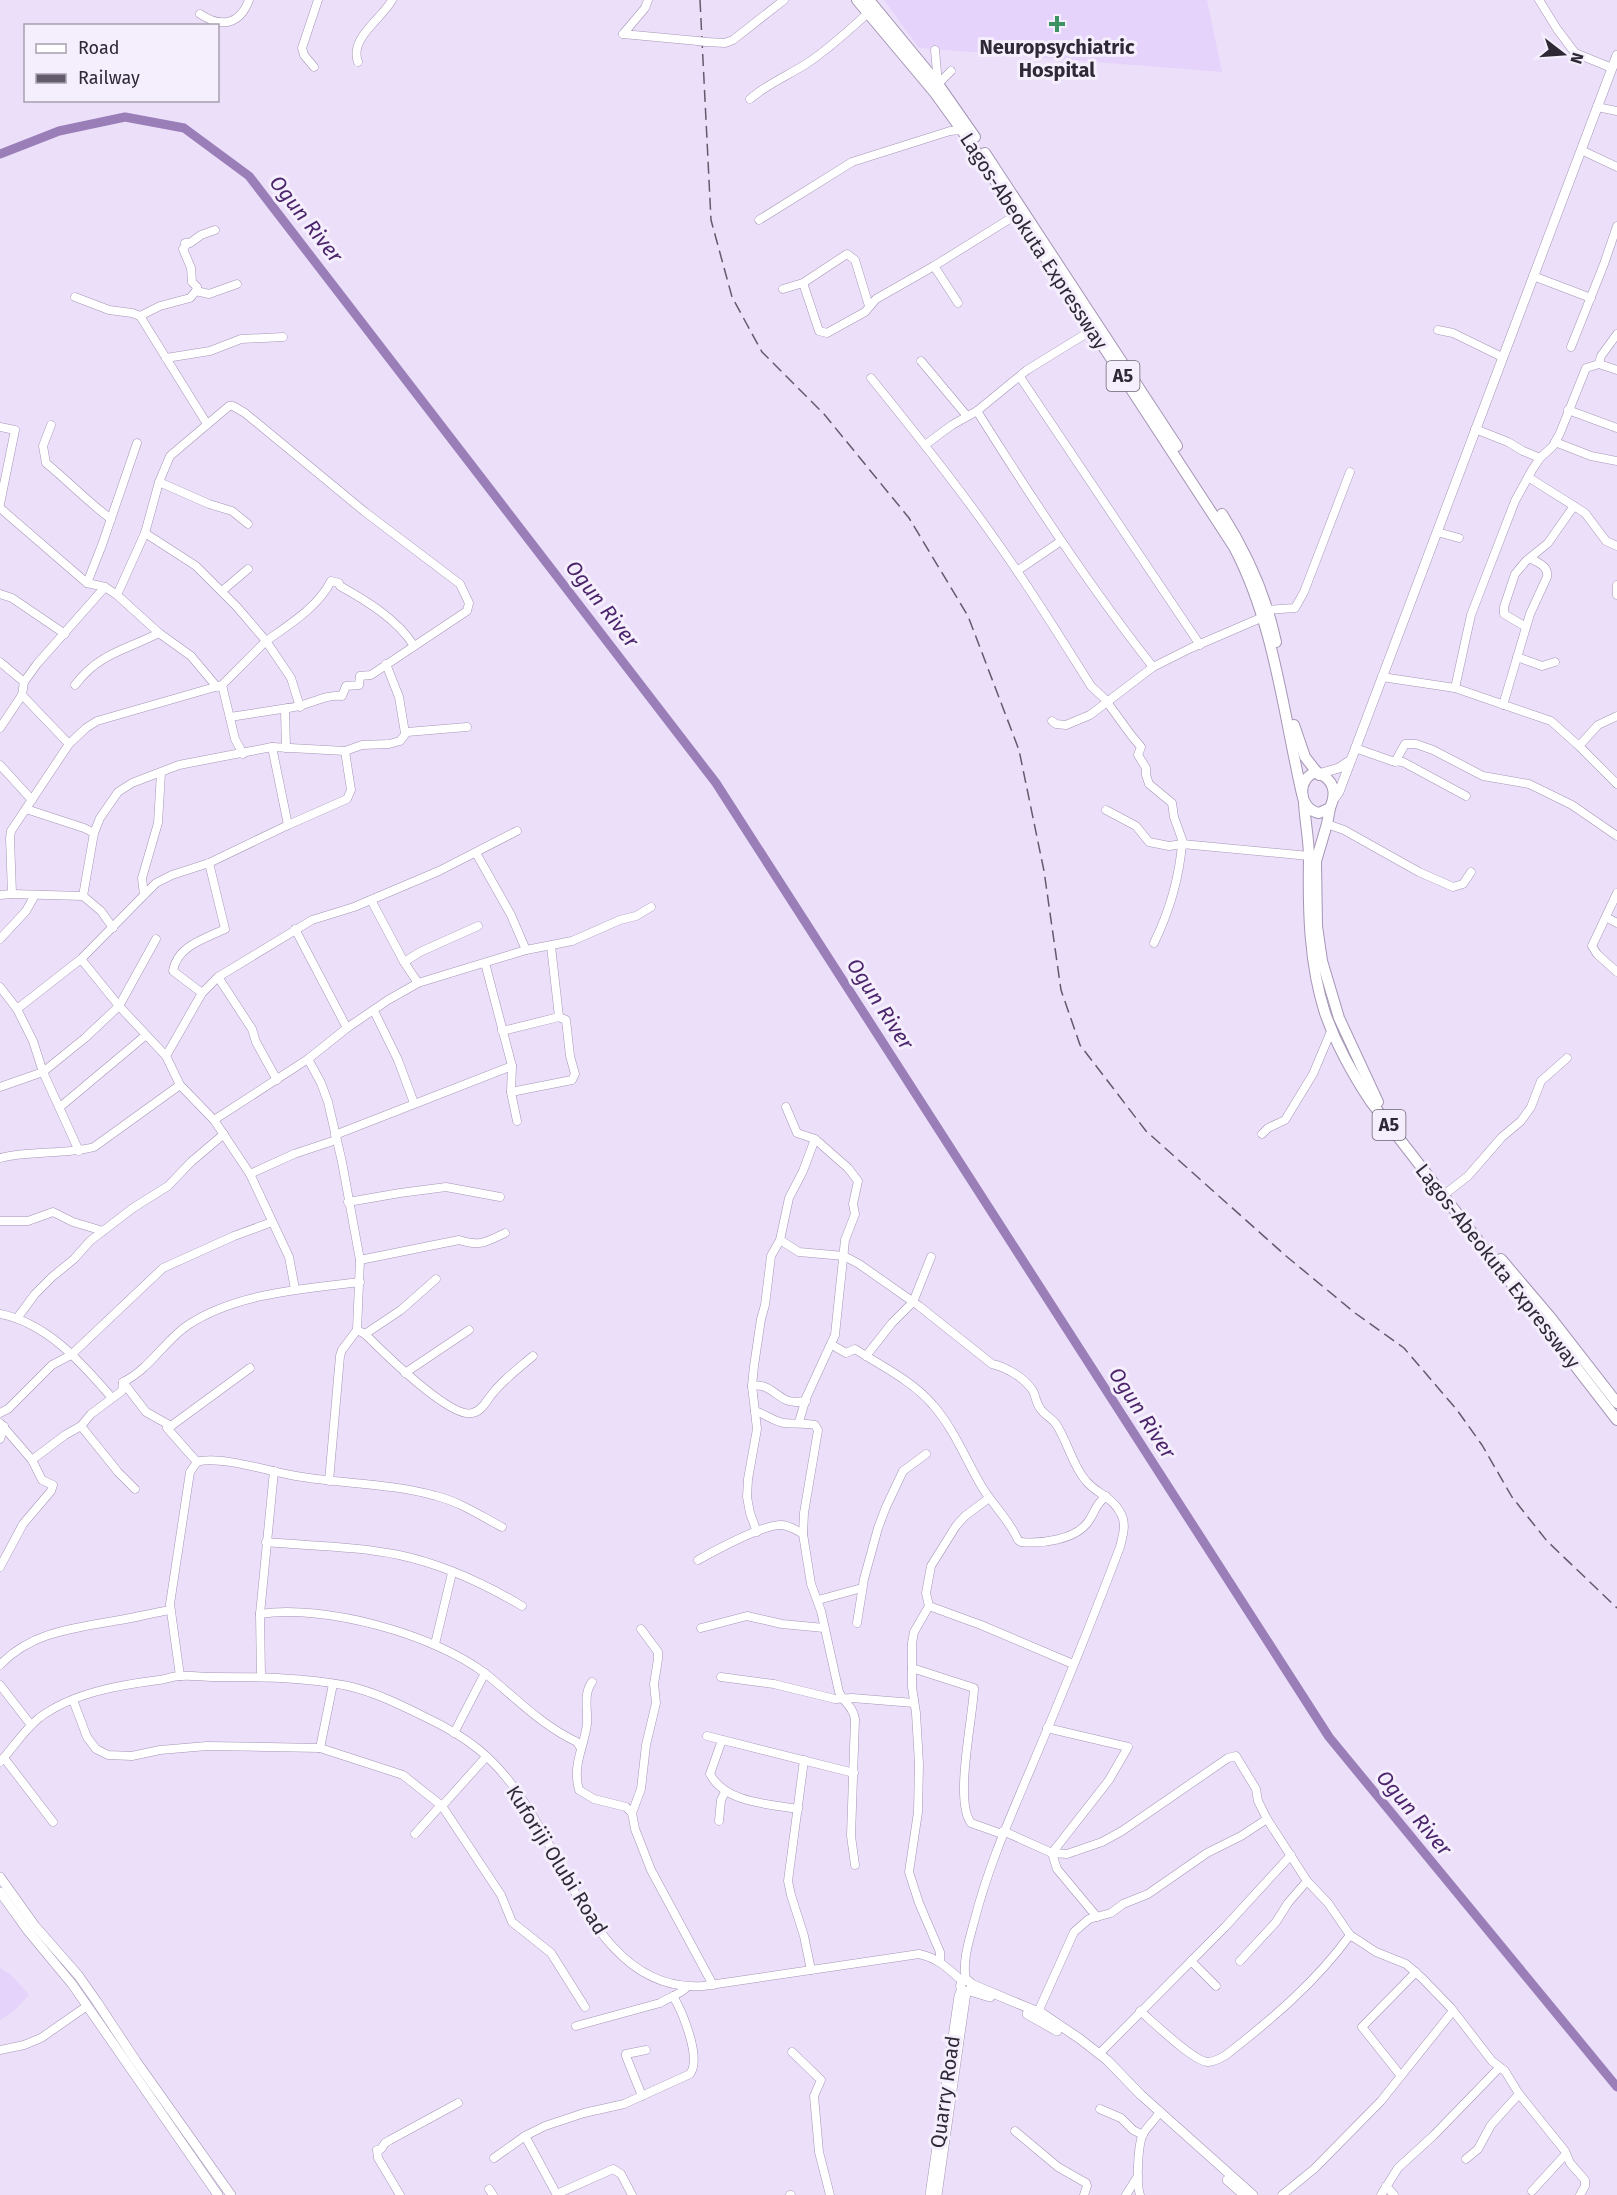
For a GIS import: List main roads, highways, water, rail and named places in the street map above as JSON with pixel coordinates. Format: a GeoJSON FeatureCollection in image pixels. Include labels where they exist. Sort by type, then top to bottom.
{"type":"FeatureCollection","features":[{"type":"Feature","properties":{"kind":"highway","name":"Lagos-Abeokuta Expressway"},"geometry":{"type":"LineString","coordinates":[[858,0],[935,93],[961,130],[1234,547],[1251,582],[1265,613],[1303,799],[1309,856],[1307,878],[1313,957],[1323,1005],[1350,1067],[1371,1102],[1602,1392],[1617,1403]]}},
{"type":"Feature","properties":{"kind":"highway","name":"Lagos-Abeokuta Expressway"},"geometry":{"type":"LineString","coordinates":[[869,0],[938,84],[1233,532],[1254,570],[1297,739],[1305,757],[1321,774]]}},
{"type":"Feature","properties":{"kind":"highway"},"geometry":{"type":"LineString","coordinates":[[1321,774],[1317,772],[1308,776],[1304,781],[1303,799],[1314,812],[1325,812],[1331,804]]}},
{"type":"Feature","properties":{"kind":"highway","name":"A5"},"geometry":{"type":"LineString","coordinates":[[1321,774],[1330,781],[1331,804]]}},
{"type":"Feature","properties":{"kind":"highway","name":"Lagos-Abeokuta Expressway"},"geometry":{"type":"LineString","coordinates":[[1331,804],[1316,861],[1319,940],[1332,998],[1346,1036],[1376,1099],[1445,1194],[1551,1318],[1602,1392],[1616,1420]]}},
{"type":"Feature","properties":{"kind":"main road"},"geometry":{"type":"LineString","coordinates":[[1331,804],[1339,792],[1617,55]]}},
{"type":"Feature","properties":{"kind":"main road"},"geometry":{"type":"LineString","coordinates":[[1321,774],[1339,768],[1351,760]]}},
{"type":"Feature","properties":{"kind":"main road"},"geometry":{"type":"LineString","coordinates":[[0,1877],[32,1929],[218,2195]]}},
{"type":"Feature","properties":{"kind":"main road"},"geometry":{"type":"LineString","coordinates":[[0,1892],[32,1929],[71,1968],[98,2002],[136,2061],[231,2195]]}},
{"type":"Feature","properties":{"kind":"main road"},"geometry":{"type":"LineString","coordinates":[[966,1986],[1038,2012],[1099,2054],[1253,2195]]}},
{"type":"Feature","properties":{"kind":"main road"},"geometry":{"type":"LineString","coordinates":[[966,1986],[1024,2012],[1076,2043],[1098,2060],[1244,2195]]}},
{"type":"Feature","properties":{"kind":"main road","name":"Quarry Road"},"geometry":{"type":"LineString","coordinates":[[930,2195],[958,1996],[966,1986]]}},
{"type":"Feature","properties":{"kind":"main road","name":"Quarry Road"},"geometry":{"type":"LineString","coordinates":[[937,2195],[966,1986]]}},
{"type":"Feature","properties":{"kind":"waterway","name":"Ogun River"},"geometry":{"type":"LineString","coordinates":[[0,154],[59,131],[125,117],[184,128],[249,176],[716,783],[1329,1737],[1617,2087]]}},
{"type":"Feature","properties":{"kind":"railway"},"geometry":{"type":"LineString","coordinates":[[700,0],[711,220],[732,297],[762,352],[824,414],[909,518],[968,616],[1019,750],[1044,871],[1061,990],[1080,1045],[1146,1131],[1286,1256],[1355,1313],[1404,1348],[1457,1410],[1482,1445],[1512,1497],[1547,1541],[1617,1608]]}},
{"type":"Feature","properties":{"kind":"place","name":"Neuropsychiatric Hospital"},"geometry":{"type":"Point","coordinates":[1057,24]}}]}
